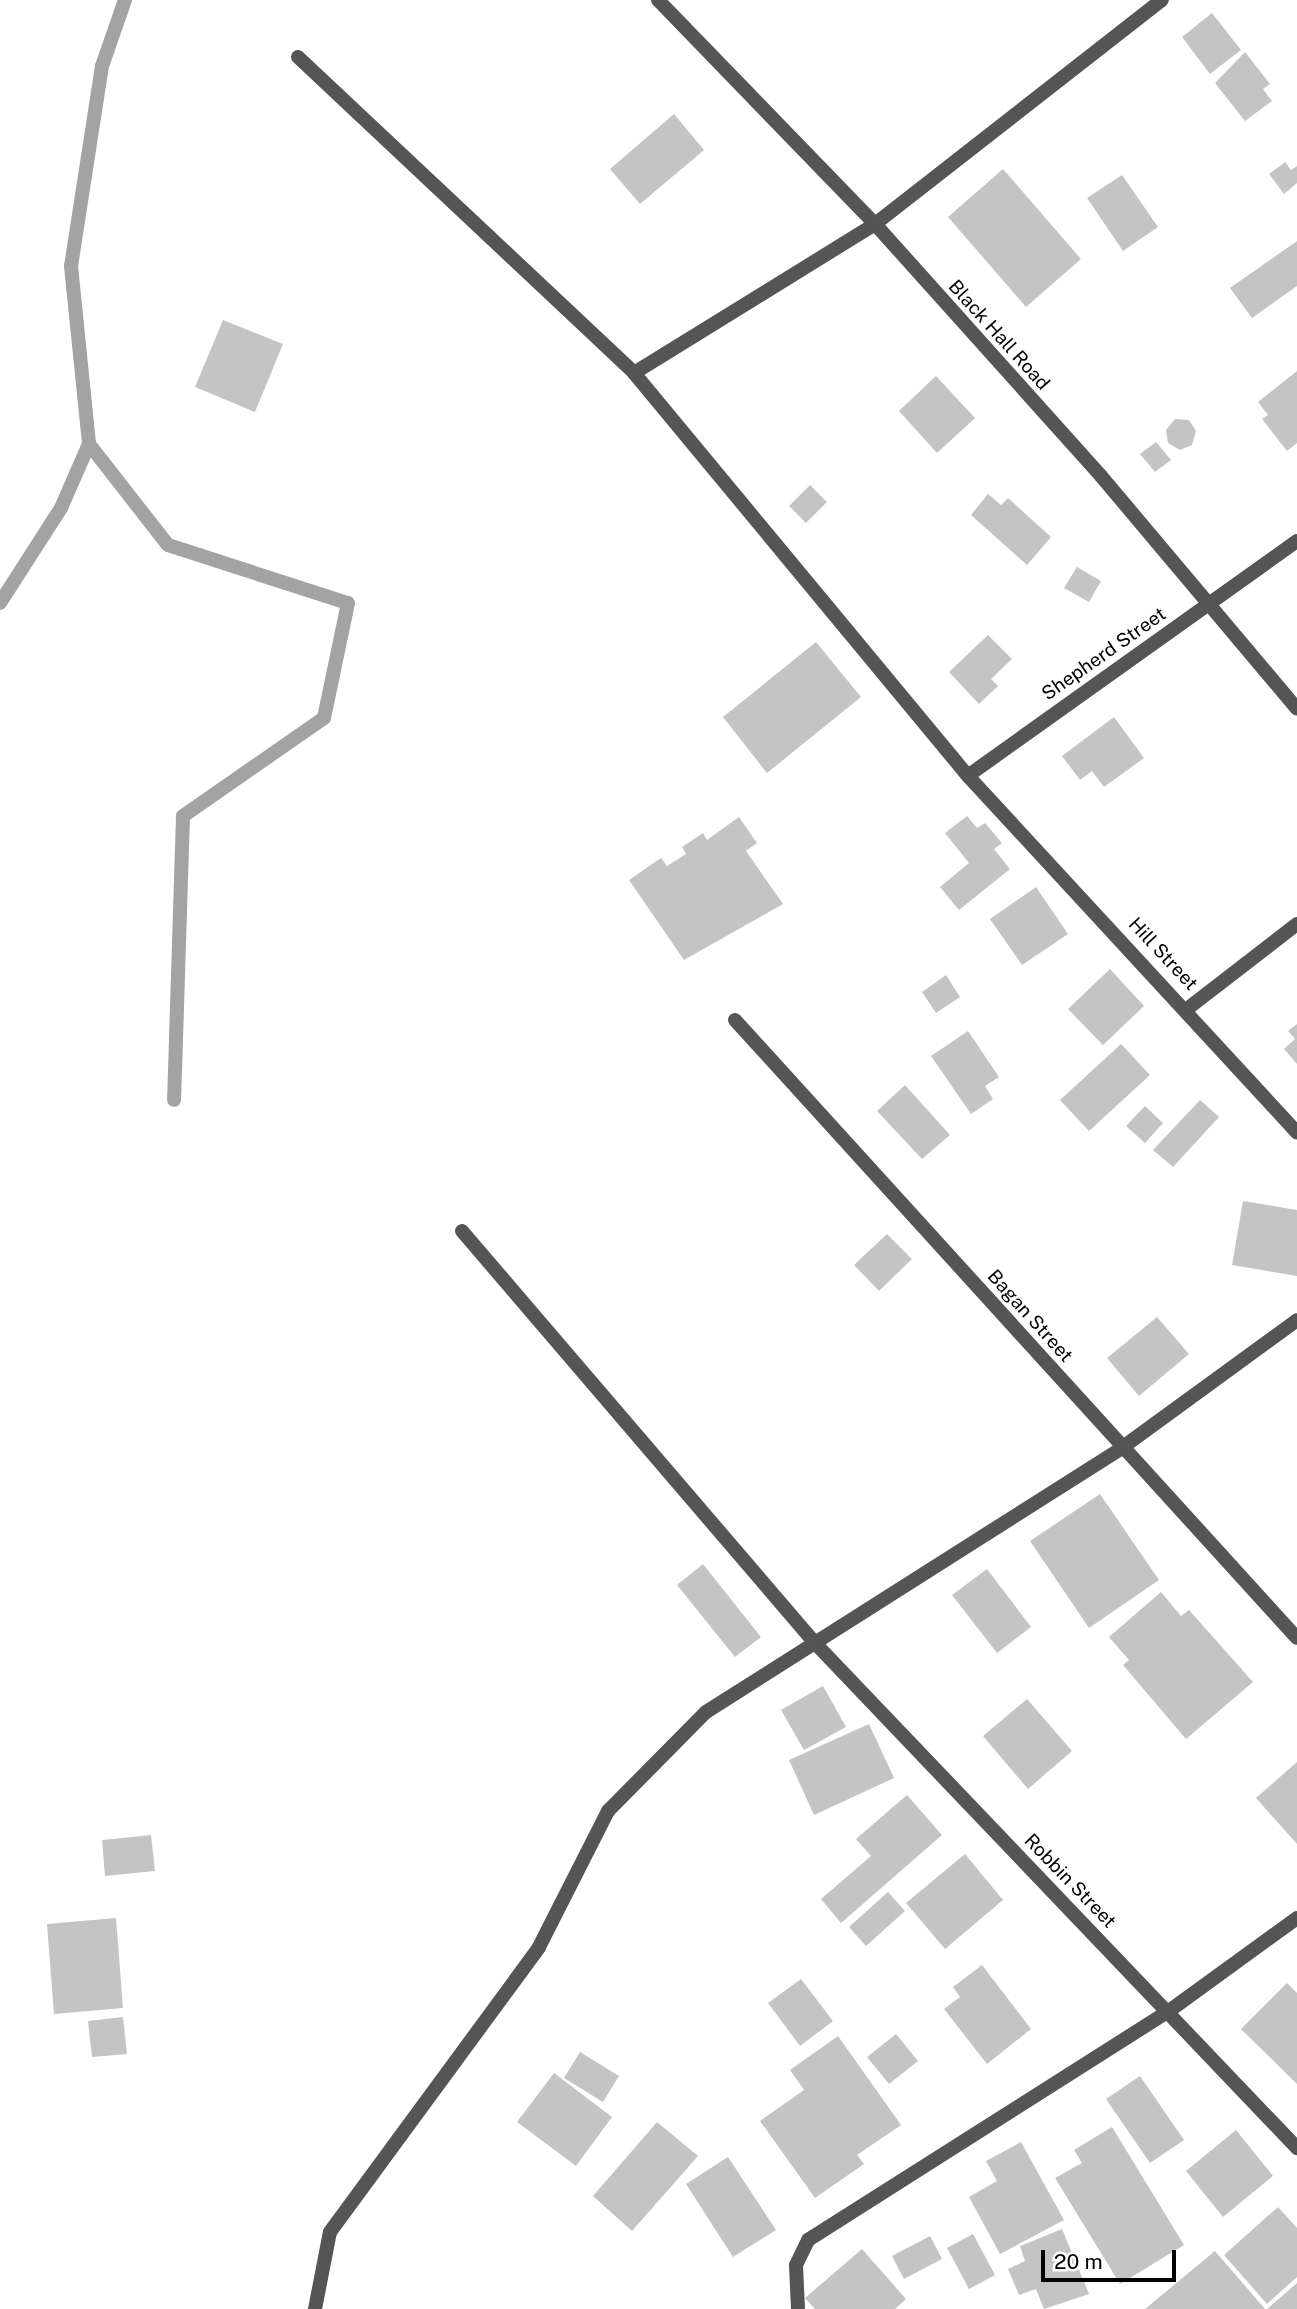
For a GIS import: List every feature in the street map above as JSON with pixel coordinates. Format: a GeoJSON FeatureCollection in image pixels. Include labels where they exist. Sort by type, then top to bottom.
{"type":"FeatureCollection","features":[{"type":"Feature","properties":{"kind":"street","name":"Black Hall Road"},"geometry":{"type":"LineString","coordinates":[[658,0],[875,224],[1101,476],[1206,606],[1297,709]]}},
{"type":"Feature","properties":{"kind":"street"},"geometry":{"type":"LineString","coordinates":[[634,373],[875,224],[1162,0]]}},
{"type":"Feature","properties":{"kind":"street"},"geometry":{"type":"LineString","coordinates":[[298,57],[634,373],[968,775]]}},
{"type":"Feature","properties":{"kind":"street","name":"Shepherd Street"},"geometry":{"type":"LineString","coordinates":[[968,775],[1297,541]]}},
{"type":"Feature","properties":{"kind":"street","name":"Hill Street"},"geometry":{"type":"LineString","coordinates":[[968,775],[1187,1009],[1297,1133]]}},
{"type":"Feature","properties":{"kind":"street"},"geometry":{"type":"LineString","coordinates":[[1187,1009],[1297,923]]}},
{"type":"Feature","properties":{"kind":"street","name":"Bagan Street"},"geometry":{"type":"LineString","coordinates":[[735,1020],[1297,1638]]}},
{"type":"Feature","properties":{"kind":"street","name":"Robbin Street"},"geometry":{"type":"LineString","coordinates":[[461,1231],[814,1642],[1297,2148]]}},
{"type":"Feature","properties":{"kind":"street"},"geometry":{"type":"LineString","coordinates":[[316,2309],[330,2232],[540,1947],[608,1811],[706,1712],[1123,1447],[1297,1320]]}},
{"type":"Feature","properties":{"kind":"street"},"geometry":{"type":"LineString","coordinates":[[798,2309],[796,2265],[808,2240],[1169,2011],[1297,1918]]}},
{"type":"Feature","properties":{"kind":"building"},"geometry":{"type":"Polygon","coordinates":[[[1212,13],[1241,50],[1210,74],[1182,37],[1212,13]]]}},
{"type":"Feature","properties":{"kind":"building"},"geometry":{"type":"Polygon","coordinates":[[[1245,52],[1270,84],[1263,89],[1272,101],[1245,121],[1215,83],[1245,52]]]}},
{"type":"Feature","properties":{"kind":"building"},"geometry":{"type":"Polygon","coordinates":[[[674,114],[704,150],[640,204],[610,169],[674,114]]]}},
{"type":"Feature","properties":{"kind":"building"},"geometry":{"type":"Polygon","coordinates":[[[1285,162],[1291,170],[1297,166],[1297,183],[1284,194],[1269,174],[1285,162]]]}},
{"type":"Feature","properties":{"kind":"building"},"geometry":{"type":"Polygon","coordinates":[[[1003,169],[1081,259],[1026,307],[948,217],[1003,169]]]}},
{"type":"Feature","properties":{"kind":"building"},"geometry":{"type":"Polygon","coordinates":[[[1122,175],[1158,227],[1123,251],[1087,198],[1122,175]]]}},
{"type":"Feature","properties":{"kind":"building"},"geometry":{"type":"Polygon","coordinates":[[[1297,241],[1297,286],[1252,318],[1230,288],[1297,241]]]}},
{"type":"Feature","properties":{"kind":"building"},"geometry":{"type":"Polygon","coordinates":[[[223,320],[283,344],[255,412],[195,387],[223,320]]]}},
{"type":"Feature","properties":{"kind":"building"},"geometry":{"type":"Polygon","coordinates":[[[1297,371],[1297,443],[1287,451],[1262,419],[1268,415],[1258,402],[1297,371]]]}},
{"type":"Feature","properties":{"kind":"building"},"geometry":{"type":"Polygon","coordinates":[[[936,376],[975,418],[937,453],[899,411],[936,376]]]}},
{"type":"Feature","properties":{"kind":"building"},"geometry":{"type":"Polygon","coordinates":[[[1175,419],[1189,420],[1196,431],[1192,445],[1180,450],[1168,443],[1166,430],[1175,419]]]}},
{"type":"Feature","properties":{"kind":"building"},"geometry":{"type":"Polygon","coordinates":[[[1156,442],[1171,460],[1155,472],[1140,454],[1156,442]]]}},
{"type":"Feature","properties":{"kind":"building"},"geometry":{"type":"Polygon","coordinates":[[[810,485],[827,502],[806,523],[789,506],[810,485]]]}},
{"type":"Feature","properties":{"kind":"building"},"geometry":{"type":"Polygon","coordinates":[[[988,494],[1001,505],[1008,498],[1051,537],[1027,565],[971,515],[988,494]]]}},
{"type":"Feature","properties":{"kind":"building"},"geometry":{"type":"Polygon","coordinates":[[[1077,567],[1101,581],[1089,602],[1064,588],[1077,567]]]}},
{"type":"Feature","properties":{"kind":"building"},"geometry":{"type":"Polygon","coordinates":[[[988,635],[1012,659],[991,679],[998,686],[979,704],[949,672],[988,635]]]}},
{"type":"Feature","properties":{"kind":"building"},"geometry":{"type":"Polygon","coordinates":[[[816,642],[861,697],[767,773],[723,717],[816,642]]]}},
{"type":"Feature","properties":{"kind":"building"},"geometry":{"type":"Polygon","coordinates":[[[1114,717],[1144,758],[1104,787],[1092,771],[1080,780],[1062,756],[1114,717]]]}},
{"type":"Feature","properties":{"kind":"building"},"geometry":{"type":"Polygon","coordinates":[[[967,816],[977,828],[985,823],[1002,843],[994,849],[1010,869],[959,910],[940,887],[969,863],[945,833],[967,816]]]}},
{"type":"Feature","properties":{"kind":"building"},"geometry":{"type":"Polygon","coordinates":[[[739,817],[757,843],[746,851],[783,904],[684,960],[629,880],[661,858],[667,866],[686,854],[682,847],[703,833],[707,840],[739,817]]]}},
{"type":"Feature","properties":{"kind":"building"},"geometry":{"type":"Polygon","coordinates":[[[1036,887],[1068,934],[1022,965],[990,919],[1036,887]]]}},
{"type":"Feature","properties":{"kind":"building"},"geometry":{"type":"Polygon","coordinates":[[[1110,969],[1144,1006],[1103,1045],[1068,1009],[1110,969]]]}},
{"type":"Feature","properties":{"kind":"building"},"geometry":{"type":"Polygon","coordinates":[[[946,975],[960,997],[936,1013],[922,992],[946,975]]]}},
{"type":"Feature","properties":{"kind":"building"},"geometry":{"type":"Polygon","coordinates":[[[1297,1024],[1297,1064],[1284,1049],[1295,1039],[1288,1031],[1297,1024]]]}},
{"type":"Feature","properties":{"kind":"building"},"geometry":{"type":"Polygon","coordinates":[[[968,1031],[999,1077],[985,1086],[993,1099],[971,1114],[931,1056],[968,1031]]]}},
{"type":"Feature","properties":{"kind":"building"},"geometry":{"type":"Polygon","coordinates":[[[1121,1044],[1150,1075],[1089,1131],[1060,1100],[1121,1044]]]}},
{"type":"Feature","properties":{"kind":"building"},"geometry":{"type":"Polygon","coordinates":[[[905,1085],[950,1135],[922,1159],[877,1111],[905,1085]]]}},
{"type":"Feature","properties":{"kind":"building"},"geometry":{"type":"Polygon","coordinates":[[[1200,1100],[1219,1117],[1173,1167],[1153,1150],[1200,1100]]]}},
{"type":"Feature","properties":{"kind":"building"},"geometry":{"type":"Polygon","coordinates":[[[1145,1106],[1163,1123],[1145,1143],[1126,1126],[1145,1106]]]}},
{"type":"Feature","properties":{"kind":"building"},"geometry":{"type":"Polygon","coordinates":[[[1243,1201],[1297,1210],[1297,1276],[1232,1265],[1243,1201]]]}},
{"type":"Feature","properties":{"kind":"building"},"geometry":{"type":"Polygon","coordinates":[[[887,1234],[912,1259],[879,1291],[854,1265],[887,1234]]]}},
{"type":"Feature","properties":{"kind":"building"},"geometry":{"type":"Polygon","coordinates":[[[1157,1317],[1189,1354],[1139,1396],[1107,1358],[1157,1317]]]}},
{"type":"Feature","properties":{"kind":"building"},"geometry":{"type":"Polygon","coordinates":[[[1100,1494],[1159,1580],[1089,1628],[1030,1541],[1100,1494]]]}},
{"type":"Feature","properties":{"kind":"building"},"geometry":{"type":"Polygon","coordinates":[[[703,1564],[761,1637],[735,1657],[677,1585],[703,1564]]]}},
{"type":"Feature","properties":{"kind":"building"},"geometry":{"type":"Polygon","coordinates":[[[987,1569],[1031,1627],[997,1653],[952,1595],[987,1569]]]}},
{"type":"Feature","properties":{"kind":"building"},"geometry":{"type":"Polygon","coordinates":[[[1161,1592],[1181,1616],[1189,1610],[1253,1682],[1186,1739],[1123,1665],[1129,1660],[1109,1637],[1161,1592]]]}},
{"type":"Feature","properties":{"kind":"building"},"geometry":{"type":"Polygon","coordinates":[[[823,1686],[846,1727],[804,1750],[781,1710],[823,1686]]]}},
{"type":"Feature","properties":{"kind":"building"},"geometry":{"type":"Polygon","coordinates":[[[1027,1699],[1072,1751],[1028,1789],[983,1736],[1027,1699]]]}},
{"type":"Feature","properties":{"kind":"building"},"geometry":{"type":"Polygon","coordinates":[[[869,1724],[894,1778],[814,1815],[789,1760],[869,1724]]]}},
{"type":"Feature","properties":{"kind":"building"},"geometry":{"type":"Polygon","coordinates":[[[1297,1762],[1297,1844],[1256,1798],[1297,1762]]]}},
{"type":"Feature","properties":{"kind":"building"},"geometry":{"type":"Polygon","coordinates":[[[907,1795],[942,1835],[841,1923],[821,1899],[871,1856],[856,1839],[907,1795]]]}},
{"type":"Feature","properties":{"kind":"building"},"geometry":{"type":"Polygon","coordinates":[[[151,1835],[155,1871],[105,1876],[102,1840],[151,1835]]]}},
{"type":"Feature","properties":{"kind":"building"},"geometry":{"type":"Polygon","coordinates":[[[965,1854],[1003,1900],[945,1949],[906,1903],[965,1854]]]}},
{"type":"Feature","properties":{"kind":"building"},"geometry":{"type":"Polygon","coordinates":[[[888,1892],[905,1911],[866,1946],[849,1927],[888,1892]]]}},
{"type":"Feature","properties":{"kind":"building"},"geometry":{"type":"Polygon","coordinates":[[[116,1918],[123,2008],[54,2014],[47,1924],[116,1918]]]}},
{"type":"Feature","properties":{"kind":"building"},"geometry":{"type":"Polygon","coordinates":[[[982,1965],[1031,2029],[987,2064],[944,2009],[960,1997],[953,1987],[982,1965]]]}},
{"type":"Feature","properties":{"kind":"building"},"geometry":{"type":"Polygon","coordinates":[[[801,1979],[833,2021],[800,2046],[768,2003],[801,1979]]]}},
{"type":"Feature","properties":{"kind":"building"},"geometry":{"type":"Polygon","coordinates":[[[1287,1983],[1297,1993],[1297,2084],[1241,2029],[1287,1983]]]}},
{"type":"Feature","properties":{"kind":"building"},"geometry":{"type":"Polygon","coordinates":[[[123,2017],[127,2054],[92,2057],[88,2021],[123,2017]]]}},
{"type":"Feature","properties":{"kind":"building"},"geometry":{"type":"Polygon","coordinates":[[[896,2034],[918,2061],[889,2084],[867,2057],[896,2034]]]}},
{"type":"Feature","properties":{"kind":"building"},"geometry":{"type":"Polygon","coordinates":[[[838,2036],[901,2125],[857,2155],[864,2164],[815,2198],[760,2121],[804,2090],[790,2070],[838,2036]]]}},
{"type":"Feature","properties":{"kind":"building"},"geometry":{"type":"Polygon","coordinates":[[[580,2052],[619,2076],[603,2102],[564,2078],[580,2052]]]}},
{"type":"Feature","properties":{"kind":"building"},"geometry":{"type":"Polygon","coordinates":[[[554,2073],[612,2117],[576,2166],[517,2122],[554,2073]]]}},
{"type":"Feature","properties":{"kind":"building"},"geometry":{"type":"Polygon","coordinates":[[[1140,2076],[1184,2140],[1150,2163],[1106,2099],[1140,2076]]]}},
{"type":"Feature","properties":{"kind":"building"},"geometry":{"type":"Polygon","coordinates":[[[657,2122],[698,2156],[632,2231],[593,2196],[657,2122]]]}},
{"type":"Feature","properties":{"kind":"building"},"geometry":{"type":"Polygon","coordinates":[[[1112,2127],[1184,2245],[1120,2284],[1055,2178],[1082,2163],[1074,2150],[1112,2127]]]}},
{"type":"Feature","properties":{"kind":"building"},"geometry":{"type":"Polygon","coordinates":[[[1236,2130],[1273,2176],[1223,2217],[1186,2171],[1236,2130]]]}},
{"type":"Feature","properties":{"kind":"building"},"geometry":{"type":"Polygon","coordinates":[[[1021,2142],[1064,2220],[1000,2254],[969,2197],[997,2181],[986,2161],[1021,2142]]]}},
{"type":"Feature","properties":{"kind":"building"},"geometry":{"type":"Polygon","coordinates":[[[728,2157],[776,2230],[733,2257],[686,2184],[728,2157]]]}},
{"type":"Feature","properties":{"kind":"building"},"geometry":{"type":"Polygon","coordinates":[[[1278,2207],[1297,2228],[1297,2277],[1267,2304],[1224,2255],[1278,2207]]]}},
{"type":"Feature","properties":{"kind":"building"},"geometry":{"type":"Polygon","coordinates":[[[1062,2229],[1089,2294],[1044,2309],[1036,2289],[1019,2295],[1008,2269],[1025,2261],[1020,2246],[1062,2229]]]}},
{"type":"Feature","properties":{"kind":"building"},"geometry":{"type":"Polygon","coordinates":[[[973,2234],[995,2275],[969,2289],[947,2248],[973,2234]]]}},
{"type":"Feature","properties":{"kind":"building"},"geometry":{"type":"Polygon","coordinates":[[[930,2236],[942,2259],[904,2279],[892,2256],[930,2236]]]}},
{"type":"Feature","properties":{"kind":"building"},"geometry":{"type":"Polygon","coordinates":[[[862,2249],[906,2299],[895,2309],[815,2309],[805,2298],[862,2249]]]}},
{"type":"Feature","properties":{"kind":"building"},"geometry":{"type":"Polygon","coordinates":[[[1215,2251],[1265,2309],[1145,2309],[1215,2251]]]}},
{"type":"Feature","properties":{"kind":"building"},"geometry":{"type":"Polygon","coordinates":[[[1297,2283],[1297,2309],[1267,2309],[1297,2283]]]}},
{"type":"Feature","properties":{"kind":"waterway"},"geometry":{"type":"LineString","coordinates":[[125,0],[102,66],[71,266],[89,444],[168,545],[348,603],[324,718],[183,816],[174,1100]]}},
{"type":"Feature","properties":{"kind":"waterway"},"geometry":{"type":"LineString","coordinates":[[0,603],[61,508],[89,444]]}}]}
